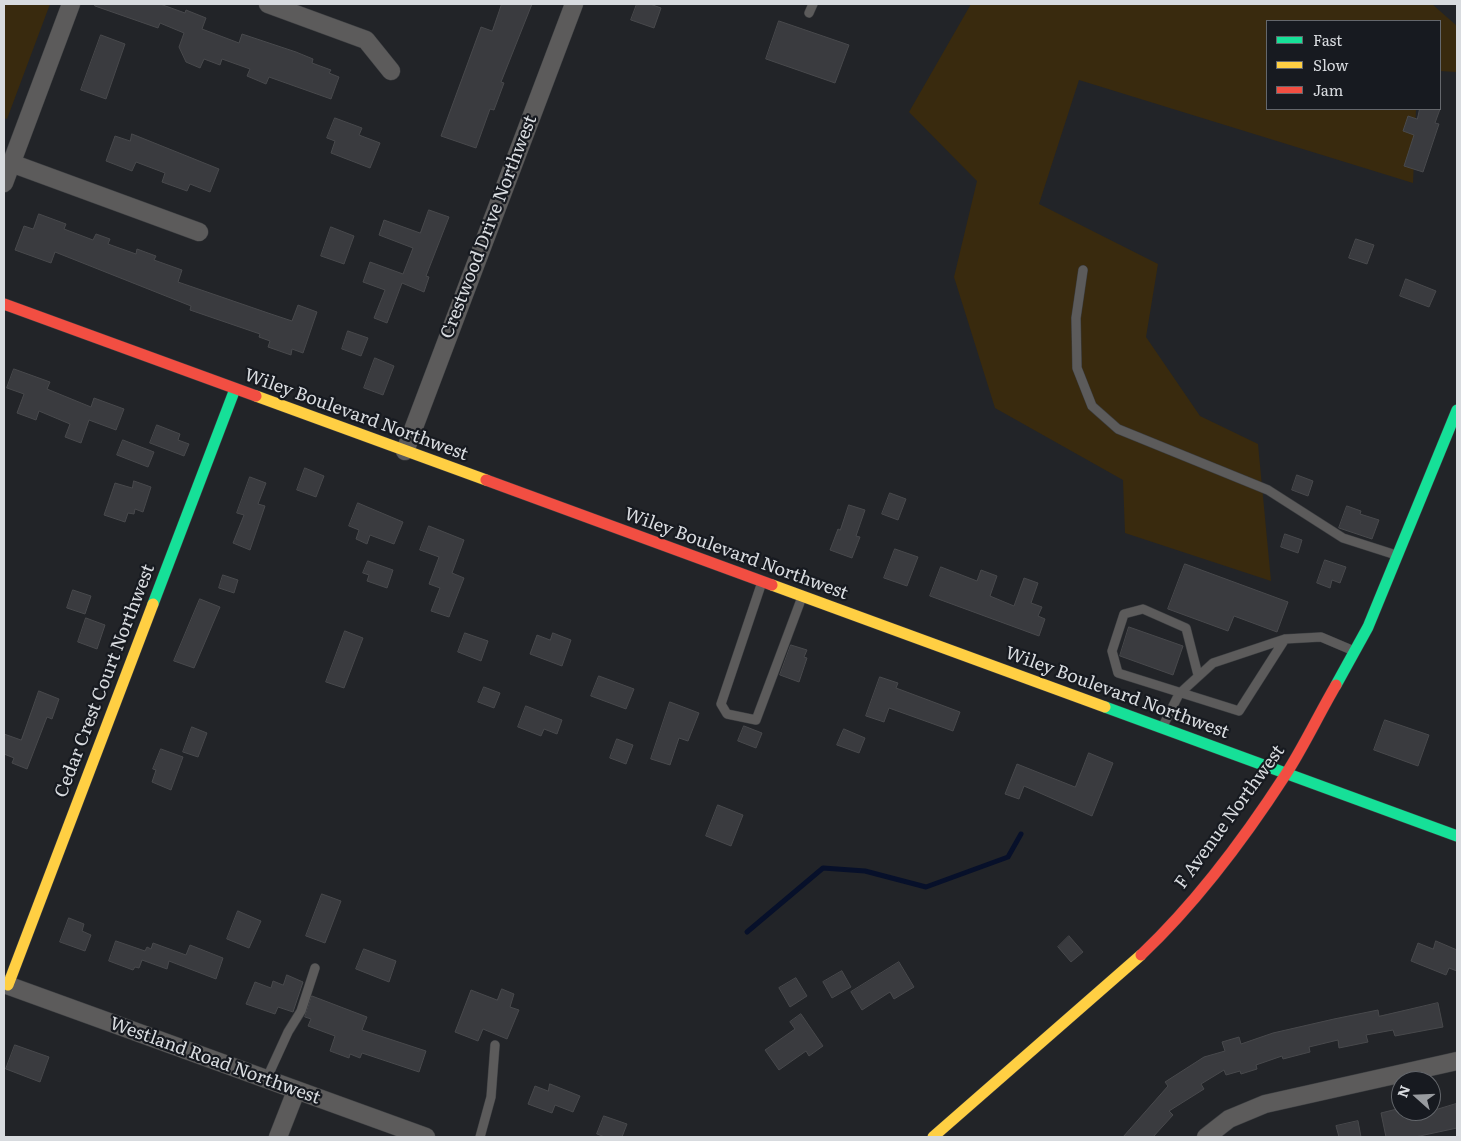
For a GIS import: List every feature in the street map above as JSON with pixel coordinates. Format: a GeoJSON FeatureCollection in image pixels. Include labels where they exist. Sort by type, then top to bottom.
{"type":"FeatureCollection","features":[{"type":"Feature","properties":{"kind":"street"},"geometry":{"type":"LineString","coordinates":[[4,183],[71,4]]}},
{"type":"Feature","properties":{"kind":"street"},"geometry":{"type":"LineString","coordinates":[[268,4],[366,40],[391,71]]}},
{"type":"Feature","properties":{"kind":"street","name":"Crestwood Drive Northwest"},"geometry":{"type":"LineString","coordinates":[[405,451],[574,4]]}},
{"type":"Feature","properties":{"kind":"street"},"geometry":{"type":"LineString","coordinates":[[11,163],[199,232]]}},
{"type":"Feature","properties":{"kind":"street","name":"Wiley Boulevard Northwest"},"geometry":{"type":"LineString","coordinates":[[4,304],[1457,836]]}},
{"type":"Feature","properties":{"kind":"street","name":"Cedar Crest Court Northwest"},"geometry":{"type":"LineString","coordinates":[[6,985],[235,389]]}},
{"type":"Feature","properties":{"kind":"street","name":"F Avenue Northwest"},"geometry":{"type":"LineString","coordinates":[[933,1137],[1117,978],[1167,930],[1214,876],[1286,774],[1368,627],[1399,556],[1457,410]]}},
{"type":"Feature","properties":{"kind":"street","name":"Westland Road Northwest"},"geometry":{"type":"LineString","coordinates":[[6,985],[426,1137]]}},
{"type":"Feature","properties":{"kind":"street"},"geometry":{"type":"LineString","coordinates":[[1206,1137],[1229,1119],[1264,1104],[1457,1061]]}},
{"type":"Feature","properties":{"kind":"street"},"geometry":{"type":"LineString","coordinates":[[278,1137],[296,1091]]}},
{"type":"Feature","properties":{"kind":"lane"},"geometry":{"type":"LineString","coordinates":[[809,13],[813,4]]}},
{"type":"Feature","properties":{"kind":"lane"},"geometry":{"type":"LineString","coordinates":[[1083,270],[1076,318],[1077,368],[1092,406],[1118,428],[1268,490],[1343,538],[1399,556]]}},
{"type":"Feature","properties":{"kind":"lane"},"geometry":{"type":"LineString","coordinates":[[762,582],[721,704],[727,714],[756,720],[802,596]]}},
{"type":"Feature","properties":{"kind":"lane"},"geometry":{"type":"LineString","coordinates":[[1198,675],[1186,628],[1143,609],[1124,614],[1112,651],[1118,673],[1179,694],[1239,711],[1285,639]]}},
{"type":"Feature","properties":{"kind":"lane"},"geometry":{"type":"LineString","coordinates":[[1162,728],[1179,694],[1213,663],[1285,639],[1321,637],[1354,651]]}},
{"type":"Feature","properties":{"kind":"lane"},"geometry":{"type":"LineString","coordinates":[[266,1080],[288,1032],[301,1011],[315,968]]}},
{"type":"Feature","properties":{"kind":"lane"},"geometry":{"type":"LineString","coordinates":[[480,1137],[491,1097],[495,1045]]}},
{"type":"Feature","properties":{"kind":"shaded area"},"geometry":{"type":"Polygon","coordinates":[[[4,4],[50,4],[7,119],[4,118],[4,4]]]}},
{"type":"Feature","properties":{"kind":"shaded area"},"geometry":{"type":"Polygon","coordinates":[[[971,4],[1432,4],[1457,26],[1457,72],[1441,71],[1441,20],[1266,20],[1266,110],[1416,110],[1413,183],[1079,80],[1039,204],[1158,264],[1146,337],[1200,416],[1258,444],[1271,581],[1125,533],[1123,480],[995,408],[954,277],[977,181],[909,112],[971,4]]]}},
{"type":"Feature","properties":{"kind":"building"},"geometry":{"type":"Polygon","coordinates":[[[95,4],[160,4],[185,13],[186,10],[206,18],[202,29],[239,43],[242,34],[296,52],[313,59],[312,63],[331,70],[329,73],[339,77],[331,99],[269,77],[266,84],[247,76],[250,69],[222,59],[220,65],[204,59],[200,68],[186,62],[179,47],[184,33],[160,23],[158,28],[95,6],[95,4]]]}},
{"type":"Feature","properties":{"kind":"building"},"geometry":{"type":"Polygon","coordinates":[[[502,4],[532,4],[501,82],[504,83],[494,110],[490,109],[476,148],[441,136],[481,27],[492,31],[502,4]]]}},
{"type":"Feature","properties":{"kind":"building"},"geometry":{"type":"Polygon","coordinates":[[[637,4],[650,4],[661,8],[654,28],[631,20],[637,4]]]}},
{"type":"Feature","properties":{"kind":"building"},"geometry":{"type":"Polygon","coordinates":[[[779,21],[849,45],[835,83],[766,59],[779,21]]]}},
{"type":"Feature","properties":{"kind":"building"},"geometry":{"type":"Polygon","coordinates":[[[101,35],[125,44],[106,99],[81,90],[101,35]]]}},
{"type":"Feature","properties":{"kind":"building"},"geometry":{"type":"Polygon","coordinates":[[[1420,110],[1440,110],[1435,123],[1439,124],[1423,172],[1404,166],[1414,135],[1403,131],[1408,116],[1417,119],[1420,110]]]}},
{"type":"Feature","properties":{"kind":"building"},"geometry":{"type":"Polygon","coordinates":[[[335,118],[362,128],[359,135],[380,143],[370,168],[331,153],[335,141],[327,138],[335,118]]]}},
{"type":"Feature","properties":{"kind":"building"},"geometry":{"type":"Polygon","coordinates":[[[132,134],[219,169],[210,192],[190,184],[187,191],[162,182],[165,173],[136,162],[132,171],[106,161],[115,136],[130,141],[132,134]]]}},
{"type":"Feature","properties":{"kind":"building"},"geometry":{"type":"Polygon","coordinates":[[[429,210],[449,217],[426,276],[429,277],[424,292],[402,283],[387,323],[374,318],[385,290],[363,282],[370,262],[403,274],[413,248],[379,235],[384,220],[420,233],[429,210]]]}},
{"type":"Feature","properties":{"kind":"building"},"geometry":{"type":"Polygon","coordinates":[[[39,214],[66,224],[64,229],[93,240],[96,234],[110,239],[108,244],[136,254],[137,249],[156,256],[154,260],[182,270],[178,282],[292,321],[298,305],[317,312],[303,353],[292,349],[291,355],[268,347],[270,341],[259,337],[260,334],[190,310],[191,306],[55,252],[51,263],[15,250],[24,226],[33,229],[39,214]]]}},
{"type":"Feature","properties":{"kind":"building"},"geometry":{"type":"Polygon","coordinates":[[[331,227],[354,236],[344,264],[321,256],[331,227]]]}},
{"type":"Feature","properties":{"kind":"building"},"geometry":{"type":"Polygon","coordinates":[[[1356,239],[1374,245],[1367,264],[1349,258],[1356,239]]]}},
{"type":"Feature","properties":{"kind":"building"},"geometry":{"type":"Polygon","coordinates":[[[1406,279],[1436,291],[1429,307],[1400,296],[1406,279]]]}},
{"type":"Feature","properties":{"kind":"building"},"geometry":{"type":"Polygon","coordinates":[[[348,331],[368,338],[361,356],[342,349],[348,331]]]}},
{"type":"Feature","properties":{"kind":"building"},"geometry":{"type":"Polygon","coordinates":[[[375,358],[394,366],[383,395],[364,388],[375,358]]]}},
{"type":"Feature","properties":{"kind":"building"},"geometry":{"type":"Polygon","coordinates":[[[14,369],[50,382],[47,389],[91,407],[94,398],[124,409],[116,430],[89,420],[81,443],[65,437],[70,424],[39,411],[36,420],[17,413],[24,394],[7,388],[14,369]]]}},
{"type":"Feature","properties":{"kind":"building"},"geometry":{"type":"Polygon","coordinates":[[[157,425],[180,434],[178,440],[189,444],[184,456],[150,443],[157,425]]]}},
{"type":"Feature","properties":{"kind":"building"},"geometry":{"type":"Polygon","coordinates":[[[123,440],[154,452],[148,467],[117,455],[123,440]]]}},
{"type":"Feature","properties":{"kind":"building"},"geometry":{"type":"Polygon","coordinates":[[[305,468],[324,476],[316,497],[297,490],[305,468]]]}},
{"type":"Feature","properties":{"kind":"building"},"geometry":{"type":"Polygon","coordinates":[[[1297,475],[1313,481],[1308,496],[1292,490],[1297,475]]]}},
{"type":"Feature","properties":{"kind":"building"},"geometry":{"type":"Polygon","coordinates":[[[250,477],[266,483],[258,504],[265,506],[250,550],[233,543],[244,515],[237,513],[250,477]]]}},
{"type":"Feature","properties":{"kind":"building"},"geometry":{"type":"Polygon","coordinates":[[[134,481],[151,487],[143,512],[135,509],[134,514],[128,513],[125,522],[104,515],[115,483],[132,488],[134,481]]]}},
{"type":"Feature","properties":{"kind":"building"},"geometry":{"type":"Polygon","coordinates":[[[890,493],[906,499],[898,520],[882,514],[890,493]]]}},
{"type":"Feature","properties":{"kind":"building"},"geometry":{"type":"Polygon","coordinates":[[[358,503],[403,522],[394,544],[370,535],[367,544],[356,539],[359,530],[349,526],[358,503]]]}},
{"type":"Feature","properties":{"kind":"building"},"geometry":{"type":"Polygon","coordinates":[[[849,505],[865,510],[856,536],[860,537],[852,558],[830,550],[849,505]]]}},
{"type":"Feature","properties":{"kind":"building"},"geometry":{"type":"Polygon","coordinates":[[[1347,506],[1361,511],[1360,514],[1379,520],[1372,539],[1339,528],[1347,506]]]}},
{"type":"Feature","properties":{"kind":"building"},"geometry":{"type":"Polygon","coordinates":[[[429,526],[464,540],[452,573],[464,578],[449,617],[431,611],[440,588],[429,584],[439,557],[420,550],[429,526]]]}},
{"type":"Feature","properties":{"kind":"building"},"geometry":{"type":"Polygon","coordinates":[[[1285,534],[1302,540],[1298,553],[1281,547],[1285,534]]]}},
{"type":"Feature","properties":{"kind":"building"},"geometry":{"type":"Polygon","coordinates":[[[895,549],[918,557],[907,586],[884,578],[895,549]]]}},
{"type":"Feature","properties":{"kind":"building"},"geometry":{"type":"Polygon","coordinates":[[[1325,560],[1346,567],[1340,583],[1332,580],[1330,588],[1317,583],[1325,560]]]}},
{"type":"Feature","properties":{"kind":"building"},"geometry":{"type":"Polygon","coordinates":[[[368,561],[393,570],[387,588],[367,581],[369,575],[363,573],[368,561]]]}},
{"type":"Feature","properties":{"kind":"building"},"geometry":{"type":"Polygon","coordinates":[[[1185,564],[1288,602],[1277,632],[1234,616],[1228,631],[1168,609],[1185,564]]]}},
{"type":"Feature","properties":{"kind":"building"},"geometry":{"type":"Polygon","coordinates":[[[941,567],[977,581],[981,570],[997,576],[990,596],[1014,606],[1024,578],[1038,583],[1031,603],[1042,607],[1038,616],[1045,619],[1039,636],[930,596],[941,567]]]}},
{"type":"Feature","properties":{"kind":"building"},"geometry":{"type":"Polygon","coordinates":[[[223,575],[238,580],[234,593],[219,588],[223,575]]]}},
{"type":"Feature","properties":{"kind":"building"},"geometry":{"type":"Polygon","coordinates":[[[73,590],[91,596],[85,614],[67,608],[73,590]]]}},
{"type":"Feature","properties":{"kind":"building"},"geometry":{"type":"Polygon","coordinates":[[[200,599],[220,607],[194,668],[174,661],[200,599]]]}},
{"type":"Feature","properties":{"kind":"building"},"geometry":{"type":"Polygon","coordinates":[[[86,618],[105,625],[97,649],[78,642],[86,618]]]}},
{"type":"Feature","properties":{"kind":"building"},"geometry":{"type":"Polygon","coordinates":[[[1129,627],[1183,646],[1173,675],[1120,656],[1129,627]]]}},
{"type":"Feature","properties":{"kind":"building"},"geometry":{"type":"Polygon","coordinates":[[[345,631],[363,638],[344,688],[326,682],[345,631]]]}},
{"type":"Feature","properties":{"kind":"building"},"geometry":{"type":"Polygon","coordinates":[[[465,633],[488,641],[481,661],[458,652],[465,633]]]}},
{"type":"Feature","properties":{"kind":"building"},"geometry":{"type":"Polygon","coordinates":[[[553,633],[571,640],[562,666],[530,654],[537,635],[550,640],[553,633]]]}},
{"type":"Feature","properties":{"kind":"building"},"geometry":{"type":"Polygon","coordinates":[[[791,645],[807,650],[804,657],[807,658],[799,682],[780,675],[791,645]]]}},
{"type":"Feature","properties":{"kind":"building"},"geometry":{"type":"Polygon","coordinates":[[[599,676],[634,689],[626,709],[591,696],[599,676]]]}},
{"type":"Feature","properties":{"kind":"building"},"geometry":{"type":"Polygon","coordinates":[[[880,677],[898,683],[896,688],[960,712],[953,731],[889,708],[884,722],[866,716],[880,677]]]}},
{"type":"Feature","properties":{"kind":"building"},"geometry":{"type":"Polygon","coordinates":[[[484,687],[500,693],[494,708],[478,702],[484,687]]]}},
{"type":"Feature","properties":{"kind":"building"},"geometry":{"type":"Polygon","coordinates":[[[39,691],[59,699],[52,719],[47,717],[27,769],[12,763],[14,758],[4,754],[4,734],[21,740],[39,691]]]}},
{"type":"Feature","properties":{"kind":"building"},"geometry":{"type":"Polygon","coordinates":[[[670,702],[699,713],[688,741],[679,738],[670,765],[651,759],[670,702]]]}},
{"type":"Feature","properties":{"kind":"building"},"geometry":{"type":"Polygon","coordinates":[[[526,706],[562,720],[557,734],[544,729],[541,736],[518,727],[526,706]]]}},
{"type":"Feature","properties":{"kind":"building"},"geometry":{"type":"Polygon","coordinates":[[[1385,720],[1429,735],[1418,766],[1374,750],[1385,720]]]}},
{"type":"Feature","properties":{"kind":"building"},"geometry":{"type":"Polygon","coordinates":[[[744,726],[762,733],[756,748],[738,741],[744,726]]]}},
{"type":"Feature","properties":{"kind":"building"},"geometry":{"type":"Polygon","coordinates":[[[192,727],[207,733],[198,757],[183,752],[192,727]]]}},
{"type":"Feature","properties":{"kind":"building"},"geometry":{"type":"Polygon","coordinates":[[[844,729],[865,738],[859,753],[837,745],[844,729]]]}},
{"type":"Feature","properties":{"kind":"building"},"geometry":{"type":"Polygon","coordinates":[[[617,739],[633,745],[626,764],[610,758],[617,739]]]}},
{"type":"Feature","properties":{"kind":"building"},"geometry":{"type":"Polygon","coordinates":[[[161,749],[183,757],[171,790],[152,782],[156,770],[153,769],[161,749]]]}},
{"type":"Feature","properties":{"kind":"building"},"geometry":{"type":"Polygon","coordinates":[[[1089,753],[1113,763],[1092,816],[1024,786],[1019,799],[1005,794],[1017,764],[1075,787],[1089,753]]]}},
{"type":"Feature","properties":{"kind":"building"},"geometry":{"type":"Polygon","coordinates":[[[718,805],[743,815],[731,846],[706,836],[718,805]]]}},
{"type":"Feature","properties":{"kind":"building"},"geometry":{"type":"Polygon","coordinates":[[[322,894],[341,901],[325,943],[306,936],[322,894]]]}},
{"type":"Feature","properties":{"kind":"building"},"geometry":{"type":"Polygon","coordinates":[[[238,911],[261,921],[249,948],[227,939],[238,911]]]}},
{"type":"Feature","properties":{"kind":"building"},"geometry":{"type":"Polygon","coordinates":[[[69,918],[84,924],[82,931],[91,935],[85,951],[60,942],[69,918]]]}},
{"type":"Feature","properties":{"kind":"building"},"geometry":{"type":"Polygon","coordinates":[[[1069,936],[1083,952],[1071,962],[1058,947],[1069,936]]]}},
{"type":"Feature","properties":{"kind":"building"},"geometry":{"type":"Polygon","coordinates":[[[116,941],[145,951],[147,947],[151,949],[153,943],[186,955],[190,945],[223,958],[216,979],[169,961],[167,969],[142,960],[139,968],[135,967],[133,970],[109,961],[116,941]]]}},
{"type":"Feature","properties":{"kind":"building"},"geometry":{"type":"Polygon","coordinates":[[[1436,941],[1457,950],[1457,971],[1449,968],[1446,975],[1411,961],[1418,943],[1433,949],[1436,941]]]}},
{"type":"Feature","properties":{"kind":"building"},"geometry":{"type":"Polygon","coordinates":[[[364,949],[396,961],[389,982],[356,969],[364,949]]]}},
{"type":"Feature","properties":{"kind":"building"},"geometry":{"type":"Polygon","coordinates":[[[899,962],[914,987],[894,999],[890,992],[862,1010],[851,992],[899,962]]]}},
{"type":"Feature","properties":{"kind":"building"},"geometry":{"type":"Polygon","coordinates":[[[842,971],[851,987],[832,998],[823,982],[842,971]]]}},
{"type":"Feature","properties":{"kind":"building"},"geometry":{"type":"Polygon","coordinates":[[[287,975],[303,982],[293,1012],[278,1007],[275,1014],[246,1004],[255,982],[271,988],[273,981],[283,985],[287,975]]]}},
{"type":"Feature","properties":{"kind":"building"},"geometry":{"type":"Polygon","coordinates":[[[796,978],[807,996],[790,1007],[779,988],[796,978]]]}},
{"type":"Feature","properties":{"kind":"building"},"geometry":{"type":"Polygon","coordinates":[[[502,989],[514,994],[510,1007],[519,1010],[507,1039],[483,1029],[478,1041],[455,1032],[471,990],[497,1000],[502,989]]]}},
{"type":"Feature","properties":{"kind":"building"},"geometry":{"type":"Polygon","coordinates":[[[312,996],[367,1017],[362,1030],[426,1051],[419,1072],[362,1053],[360,1058],[350,1054],[349,1058],[330,1051],[335,1036],[308,1026],[311,1019],[305,1017],[312,996]]]}},
{"type":"Feature","properties":{"kind":"building"},"geometry":{"type":"Polygon","coordinates":[[[1438,1003],[1443,1027],[1395,1036],[1393,1030],[1366,1035],[1368,1042],[1339,1048],[1338,1040],[1309,1047],[1310,1052],[1283,1059],[1282,1056],[1256,1065],[1257,1069],[1241,1074],[1240,1071],[1226,1075],[1224,1070],[1201,1084],[1204,1089],[1169,1111],[1173,1115],[1153,1137],[1123,1137],[1168,1086],[1165,1082],[1204,1057],[1225,1051],[1222,1042],[1239,1037],[1241,1044],[1273,1033],[1334,1019],[1378,1010],[1379,1016],[1438,1003]]]}},
{"type":"Feature","properties":{"kind":"building"},"geometry":{"type":"Polygon","coordinates":[[[801,1014],[823,1046],[809,1056],[806,1051],[779,1070],[765,1050],[795,1029],[790,1022],[801,1014]]]}},
{"type":"Feature","properties":{"kind":"building"},"geometry":{"type":"Polygon","coordinates":[[[15,1045],[49,1057],[40,1082],[6,1069],[15,1045]]]}},
{"type":"Feature","properties":{"kind":"building"},"geometry":{"type":"Polygon","coordinates":[[[550,1084],[580,1096],[573,1112],[555,1105],[552,1113],[528,1104],[535,1086],[548,1091],[550,1084]]]}},
{"type":"Feature","properties":{"kind":"building"},"geometry":{"type":"Polygon","coordinates":[[[1456,1104],[1457,1128],[1415,1137],[1386,1137],[1381,1113],[1391,1110],[1391,1121],[1441,1121],[1441,1108],[1456,1104]]]}},
{"type":"Feature","properties":{"kind":"building"},"geometry":{"type":"Polygon","coordinates":[[[604,1116],[627,1124],[622,1137],[605,1137],[597,1134],[604,1116]]]}},
{"type":"Feature","properties":{"kind":"building"},"geometry":{"type":"Polygon","coordinates":[[[1358,1121],[1361,1137],[1339,1137],[1336,1126],[1358,1121]]]}},
{"type":"Feature","properties":{"kind":"waterway"},"geometry":{"type":"LineString","coordinates":[[747,932],[823,868],[865,871],[926,887],[1008,857],[1021,834]]}},
{"type":"Feature","properties":{"kind":"traffic: fast"},"geometry":{"type":"LineString","coordinates":[[153,604],[235,389]]}},
{"type":"Feature","properties":{"kind":"traffic: fast"},"geometry":{"type":"LineString","coordinates":[[1336,685],[1368,627],[1457,410]]}},
{"type":"Feature","properties":{"kind":"traffic: fast"},"geometry":{"type":"LineString","coordinates":[[1105,707],[1457,836]]}},
{"type":"Feature","properties":{"kind":"traffic: slow"},"geometry":{"type":"LineString","coordinates":[[256,396],[486,480]]}},
{"type":"Feature","properties":{"kind":"traffic: slow"},"geometry":{"type":"LineString","coordinates":[[772,585],[1105,707]]}},
{"type":"Feature","properties":{"kind":"traffic: slow"},"geometry":{"type":"LineString","coordinates":[[8,985],[153,604]]}},
{"type":"Feature","properties":{"kind":"traffic: slow"},"geometry":{"type":"LineString","coordinates":[[933,1137],[1141,955]]}},
{"type":"Feature","properties":{"kind":"traffic: jam"},"geometry":{"type":"LineString","coordinates":[[4,304],[256,396]]}},
{"type":"Feature","properties":{"kind":"traffic: jam"},"geometry":{"type":"LineString","coordinates":[[486,480],[772,585]]}},
{"type":"Feature","properties":{"kind":"traffic: jam"},"geometry":{"type":"LineString","coordinates":[[1141,955],[1162,935],[1200,892],[1254,822],[1293,763],[1336,685]]}}]}
